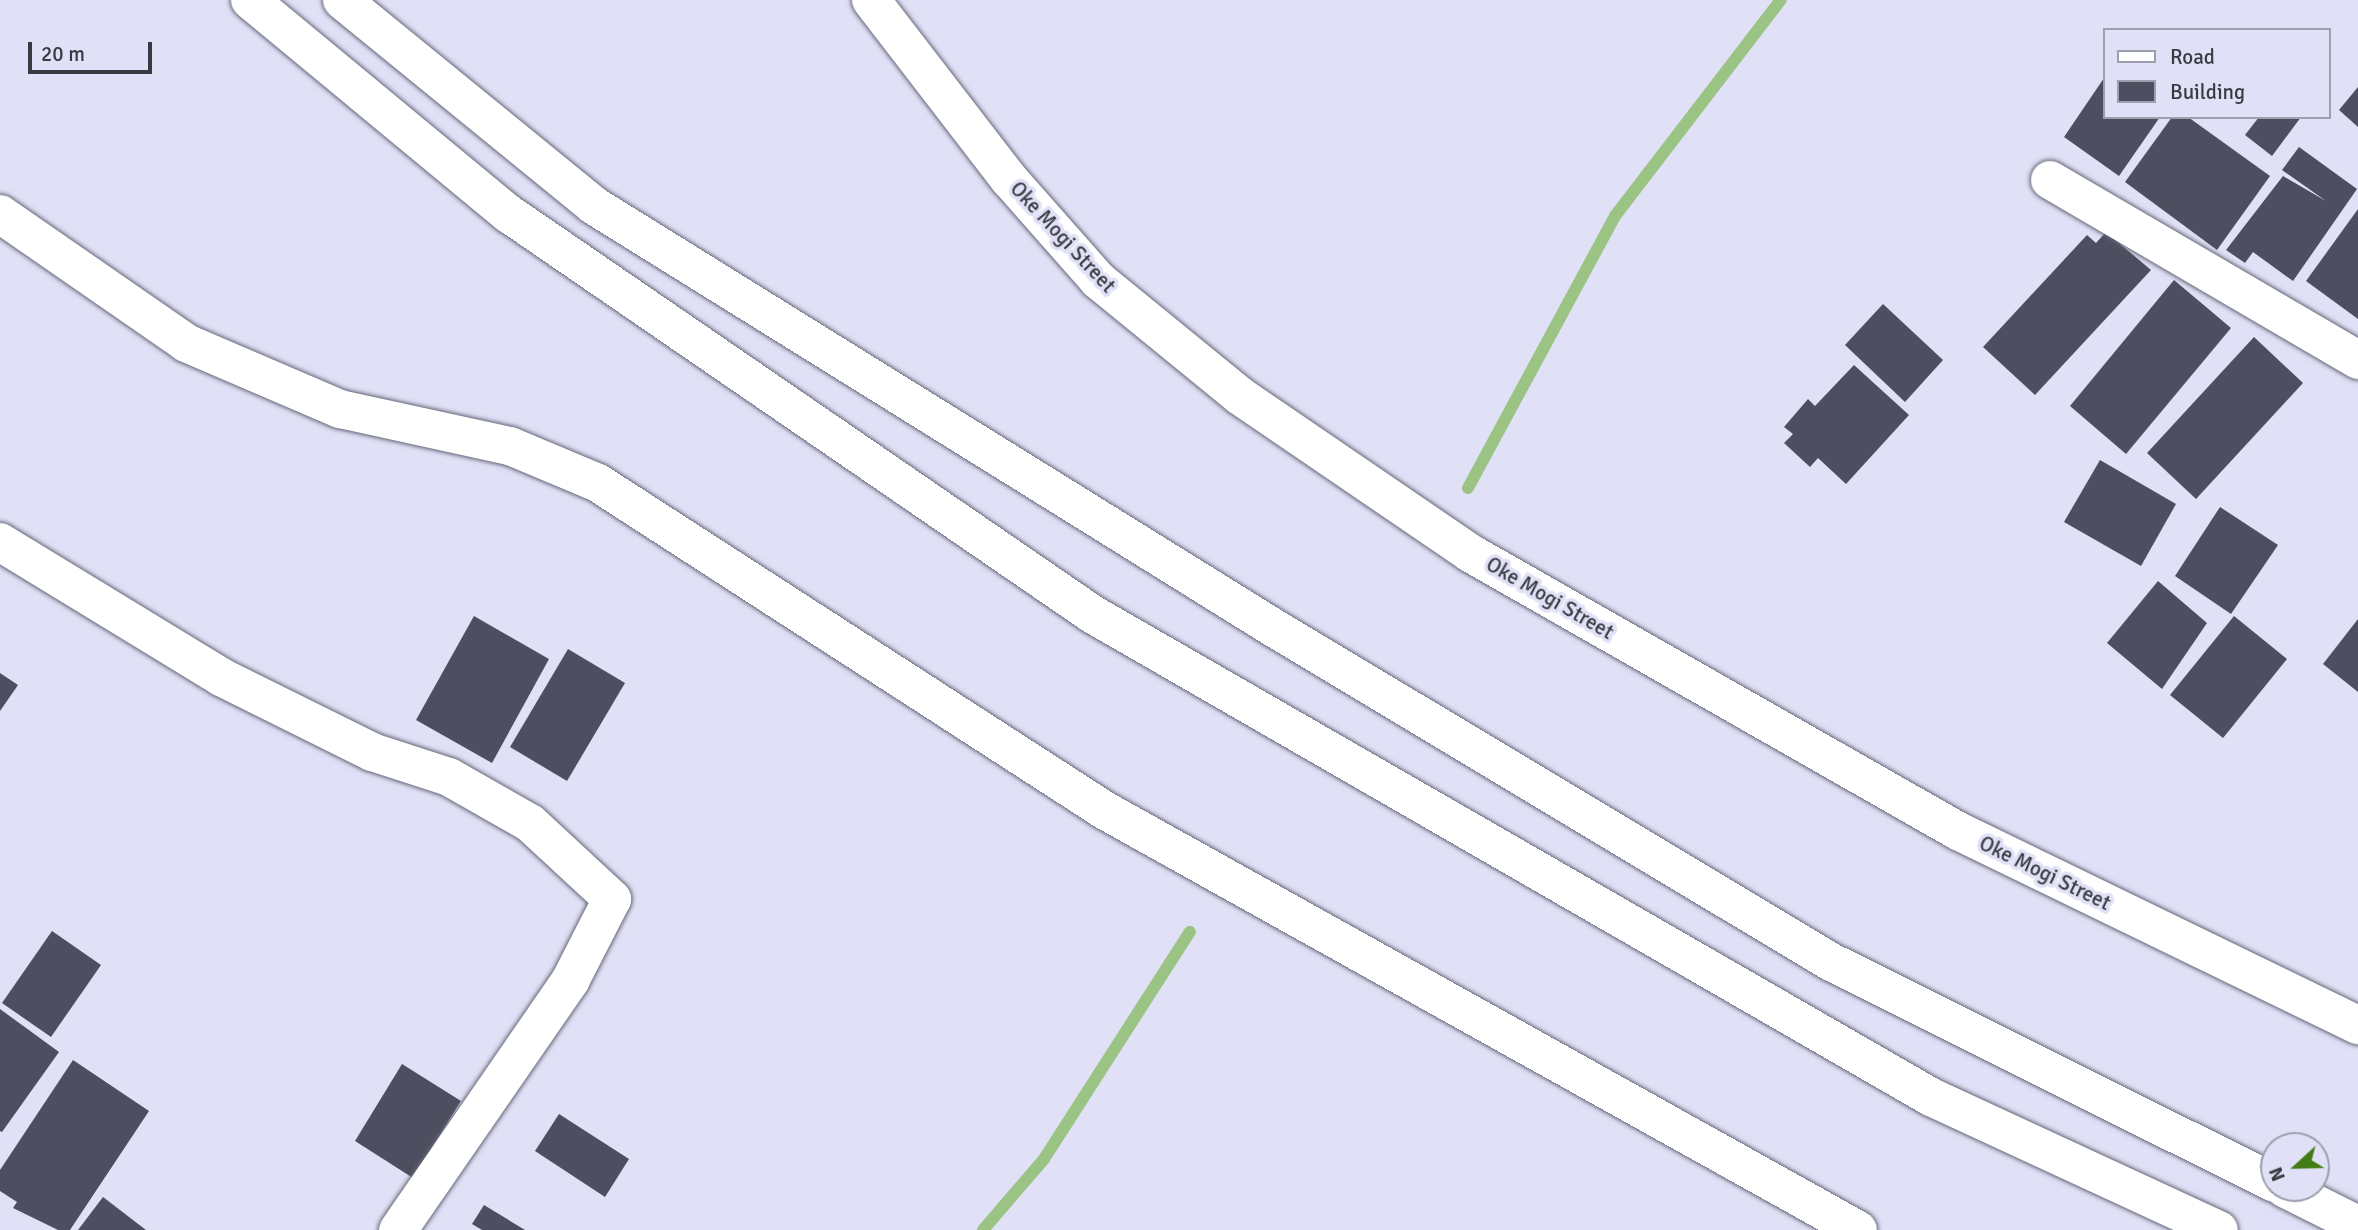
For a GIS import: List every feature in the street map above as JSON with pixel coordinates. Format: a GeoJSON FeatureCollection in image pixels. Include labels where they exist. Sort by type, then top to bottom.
{"type":"FeatureCollection","features":[{"type":"Feature","properties":{"kind":"main road"},"geometry":{"type":"LineString","coordinates":[[250,0],[509,214],[1092,614],[1931,1097],[2219,1230]]}},
{"type":"Feature","properties":{"kind":"main road"},"geometry":{"type":"LineString","coordinates":[[342,0],[593,205],[1274,628],[1831,962],[2260,1176]]}},
{"type":"Feature","properties":{"kind":"main road","name":"Oke Mogi Street"},"geometry":{"type":"LineString","coordinates":[[871,0],[1009,179],[1098,280],[1240,396],[1471,553],[1946,824],[2358,1025]]}},
{"type":"Feature","properties":{"kind":"main road"},"geometry":{"type":"LineString","coordinates":[[2050,180],[2358,360]]}},
{"type":"Feature","properties":{"kind":"main road"},"geometry":{"type":"LineString","coordinates":[[0,214],[186,343],[340,409],[510,446],[598,484],[1104,810],[1858,1230]]}},
{"type":"Feature","properties":{"kind":"main road"},"geometry":{"type":"LineString","coordinates":[[0,542],[221,677],[372,752],[449,777],[530,823],[612,899],[570,981],[398,1230]]}},
{"type":"Feature","properties":{"kind":"main road"},"geometry":{"type":"LineString","coordinates":[[2312,1202],[2358,1225]]}},
{"type":"Feature","properties":{"kind":"building"},"geometry":{"type":"Polygon","coordinates":[[[2102,81],[2102,119],[2159,119],[2119,176],[2064,137],[2102,81]]]}},
{"type":"Feature","properties":{"kind":"building"},"geometry":{"type":"Polygon","coordinates":[[[2358,87],[2358,127],[2339,110],[2358,87]]]}},
{"type":"Feature","properties":{"kind":"building"},"geometry":{"type":"Polygon","coordinates":[[[2171,119],[2191,119],[2270,176],[2217,250],[2125,182],[2171,119]]]}},
{"type":"Feature","properties":{"kind":"building"},"geometry":{"type":"Polygon","coordinates":[[[2257,119],[2300,119],[2272,156],[2245,135],[2257,119]]]}},
{"type":"Feature","properties":{"kind":"building"},"geometry":{"type":"Polygon","coordinates":[[[2299,147],[2357,189],[2293,281],[2253,252],[2245,263],[2226,250],[2283,176],[2326,201],[2282,170],[2299,147]]]}},
{"type":"Feature","properties":{"kind":"building"},"geometry":{"type":"Polygon","coordinates":[[[2358,209],[2358,319],[2306,281],[2358,209]]]}},
{"type":"Feature","properties":{"kind":"building"},"geometry":{"type":"Polygon","coordinates":[[[2106,232],[2151,270],[2035,395],[1983,347],[2087,235],[2096,243],[2106,232]]]}},
{"type":"Feature","properties":{"kind":"building"},"geometry":{"type":"Polygon","coordinates":[[[2174,280],[2231,328],[2126,454],[2070,406],[2174,280]]]}},
{"type":"Feature","properties":{"kind":"building"},"geometry":{"type":"Polygon","coordinates":[[[1883,304],[1943,360],[1905,402],[1845,345],[1883,304]]]}},
{"type":"Feature","properties":{"kind":"building"},"geometry":{"type":"Polygon","coordinates":[[[2254,337],[2303,383],[2196,499],[2147,453],[2254,337]]]}},
{"type":"Feature","properties":{"kind":"building"},"geometry":{"type":"Polygon","coordinates":[[[1854,365],[1909,415],[1846,484],[1818,458],[1810,467],[1784,443],[1793,434],[1784,427],[1808,399],[1815,406],[1854,365]]]}},
{"type":"Feature","properties":{"kind":"building"},"geometry":{"type":"Polygon","coordinates":[[[2100,460],[2176,504],[2141,566],[2064,522],[2100,460]]]}},
{"type":"Feature","properties":{"kind":"building"},"geometry":{"type":"Polygon","coordinates":[[[2220,507],[2278,545],[2231,614],[2175,576],[2220,507]]]}},
{"type":"Feature","properties":{"kind":"building"},"geometry":{"type":"Polygon","coordinates":[[[2158,581],[2207,623],[2162,689],[2107,643],[2158,581]]]}},
{"type":"Feature","properties":{"kind":"building"},"geometry":{"type":"Polygon","coordinates":[[[474,616],[549,659],[492,763],[416,720],[474,616]]]}},
{"type":"Feature","properties":{"kind":"building"},"geometry":{"type":"Polygon","coordinates":[[[2234,616],[2287,659],[2223,738],[2170,695],[2234,616]]]}},
{"type":"Feature","properties":{"kind":"building"},"geometry":{"type":"Polygon","coordinates":[[[2358,619],[2358,692],[2323,664],[2358,619]]]}},
{"type":"Feature","properties":{"kind":"building"},"geometry":{"type":"Polygon","coordinates":[[[568,649],[625,683],[567,781],[510,747],[568,649]]]}},
{"type":"Feature","properties":{"kind":"building"},"geometry":{"type":"Polygon","coordinates":[[[0,673],[18,685],[0,711],[0,673]]]}},
{"type":"Feature","properties":{"kind":"building"},"geometry":{"type":"Polygon","coordinates":[[[52,931],[101,965],[51,1037],[2,1003],[52,931]]]}},
{"type":"Feature","properties":{"kind":"building"},"geometry":{"type":"Polygon","coordinates":[[[0,1009],[59,1052],[2,1132],[0,1131],[0,1009]]]}},
{"type":"Feature","properties":{"kind":"building"},"geometry":{"type":"Polygon","coordinates":[[[73,1060],[149,1111],[70,1230],[58,1230],[13,1208],[17,1202],[0,1191],[0,1170],[73,1060]]]}},
{"type":"Feature","properties":{"kind":"building"},"geometry":{"type":"Polygon","coordinates":[[[402,1064],[461,1101],[413,1178],[355,1141],[402,1064]]]}},
{"type":"Feature","properties":{"kind":"building"},"geometry":{"type":"Polygon","coordinates":[[[559,1114],[629,1159],[605,1197],[535,1151],[559,1114]]]}},
{"type":"Feature","properties":{"kind":"building"},"geometry":{"type":"Polygon","coordinates":[[[103,1197],[146,1230],[78,1230],[103,1197]]]}},
{"type":"Feature","properties":{"kind":"building"},"geometry":{"type":"Polygon","coordinates":[[[484,1205],[525,1230],[482,1230],[472,1224],[484,1205]]]}},
{"type":"Feature","properties":{"kind":"waterway"},"geometry":{"type":"LineString","coordinates":[[1468,488],[1615,216],[1781,0]]}},
{"type":"Feature","properties":{"kind":"waterway"},"geometry":{"type":"LineString","coordinates":[[983,1230],[1044,1159],[1190,932]]}}]}
